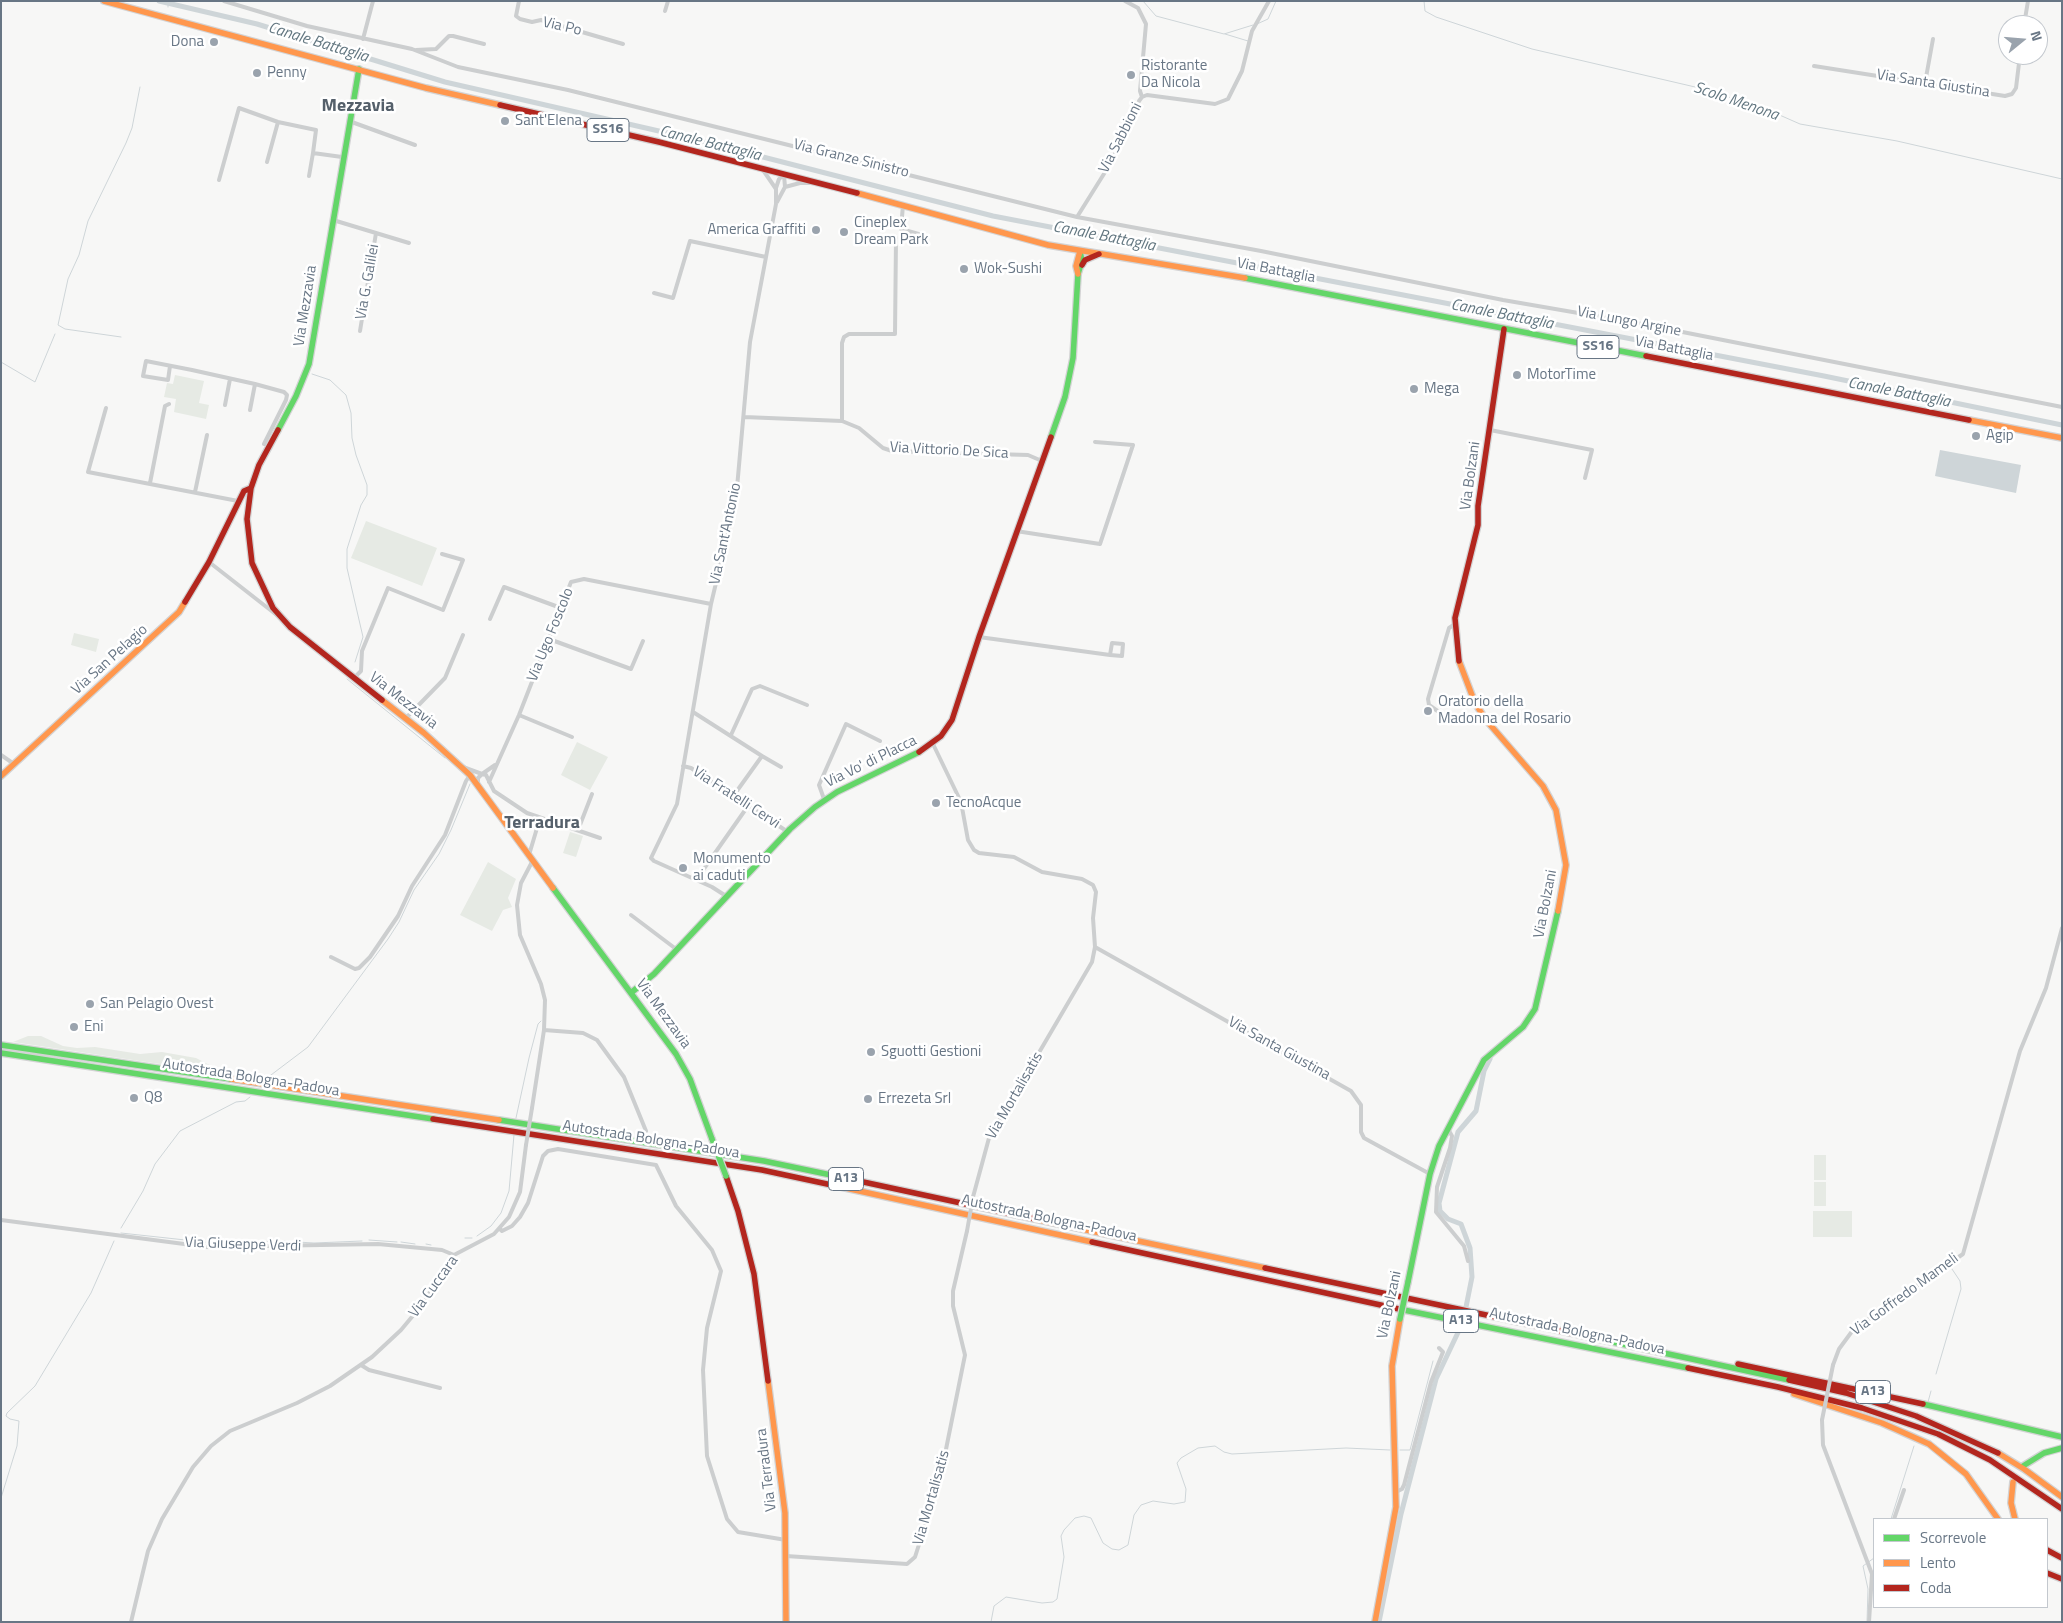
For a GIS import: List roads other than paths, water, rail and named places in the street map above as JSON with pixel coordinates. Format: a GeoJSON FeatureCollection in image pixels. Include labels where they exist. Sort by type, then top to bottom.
{"type":"FeatureCollection","features":[{"type":"Feature","properties":{"kind":"main road","name":"SS16"},"geometry":{"type":"LineString","coordinates":[[104,1],[359,68],[426,88],[659,142],[903,205],[1012,236],[1100,254]]}},
{"type":"Feature","properties":{"kind":"main road","name":"Via Mezzavia"},"geometry":{"type":"LineString","coordinates":[[359,68],[342,156],[309,364],[296,396],[274,430],[251,488],[247,519],[252,563],[264,592],[280,617],[406,718],[462,766],[632,992],[684,1066],[726,1176],[748,1246],[760,1317]]}},
{"type":"Feature","properties":{"kind":"main road","name":"Via Vo' di Placca"},"geometry":{"type":"LineString","coordinates":[[1065,248],[1079,266]]}},
{"type":"Feature","properties":{"kind":"main road","name":"Via Vo' di Placca"},"geometry":{"type":"LineString","coordinates":[[632,992],[654,974],[788,832],[824,799],[927,748],[933,744],[952,720],[979,636],[1070,377],[1080,251]]}},
{"type":"Feature","properties":{"kind":"main road"},"geometry":{"type":"LineString","coordinates":[[1079,266],[1085,260],[1100,254]]}},
{"type":"Feature","properties":{"kind":"main road","name":"Via Battaglia"},"geometry":{"type":"LineString","coordinates":[[1100,254],[1253,279],[2062,438]]}},
{"type":"Feature","properties":{"kind":"main road","name":"Via Bolzani"},"geometry":{"type":"LineString","coordinates":[[1375,1622],[1395,1516],[1392,1366],[1430,1174],[1439,1146],[1484,1060],[1523,1027],[1535,1009],[1564,887],[1566,865],[1562,828],[1556,810],[1543,786],[1486,720],[1467,687],[1457,656],[1455,624],[1458,598],[1478,525],[1478,506],[1504,329]]}},
{"type":"Feature","properties":{"kind":"main road","name":"Via San Pelagio"},"geometry":{"type":"LineString","coordinates":[[1,776],[169,623],[188,599],[209,562],[244,491],[251,488]]}},
{"type":"Feature","properties":{"kind":"main road","name":"Autostrada Bologna-Padova"},"geometry":{"type":"LineString","coordinates":[[1,1045],[265,1083],[764,1161],[1683,1357],[1846,1393],[1916,1416],[1968,1438],[2024,1469],[2062,1497]]}},
{"type":"Feature","properties":{"kind":"main road","name":"Autostrada Bologna-Padova"},"geometry":{"type":"LineString","coordinates":[[1,1053],[762,1170],[1320,1292],[1778,1387],[1862,1408],[1938,1434],[1990,1460],[2034,1488],[2062,1509]]}},
{"type":"Feature","properties":{"kind":"main road","name":"Via Terradura"},"geometry":{"type":"LineString","coordinates":[[760,1317],[783,1488],[786,1540],[786,1622]]}},
{"type":"Feature","properties":{"kind":"main road","name":"A13"},"geometry":{"type":"LineString","coordinates":[[1683,1357],[1749,1366],[1852,1387],[2062,1437]]}},
{"type":"Feature","properties":{"kind":"main road","name":"A13"},"geometry":{"type":"LineString","coordinates":[[1778,1387],[1803,1398],[1882,1423],[1929,1444],[1966,1474],[1997,1518]]}},
{"type":"Feature","properties":{"kind":"main road"},"geometry":{"type":"LineString","coordinates":[[2024,1466],[2044,1453],[2062,1448]]}},
{"type":"Feature","properties":{"kind":"main road"},"geometry":{"type":"LineString","coordinates":[[2013,1482],[2011,1503],[2015,1518]]}},
{"type":"Feature","properties":{"kind":"main road"},"geometry":{"type":"LineString","coordinates":[[2048,1551],[2062,1558]]}},
{"type":"Feature","properties":{"kind":"main road"},"geometry":{"type":"LineString","coordinates":[[2048,1573],[2062,1579]]}},
{"type":"Feature","properties":{"kind":"street","name":"Via Granze Sinistro"},"geometry":{"type":"LineString","coordinates":[[224,1],[307,26],[414,50],[458,67],[560,88],[1077,217]]}},
{"type":"Feature","properties":{"kind":"street"},"geometry":{"type":"LineString","coordinates":[[363,39],[373,1]]}},
{"type":"Feature","properties":{"kind":"street","name":"Via Po"},"geometry":{"type":"LineString","coordinates":[[519,1],[516,16],[520,19],[532,22],[541,20],[623,44]]}},
{"type":"Feature","properties":{"kind":"street"},"geometry":{"type":"LineString","coordinates":[[665,11],[668,1]]}},
{"type":"Feature","properties":{"kind":"street"},"geometry":{"type":"LineString","coordinates":[[1125,1],[1138,8],[1146,24],[1140,91],[1142,97]]}},
{"type":"Feature","properties":{"kind":"street","name":"Via Sabbioni"},"geometry":{"type":"LineString","coordinates":[[1077,217],[1112,161],[1138,101],[1142,97],[1215,104],[1224,102],[1233,90],[1242,71],[1250,38],[1269,1]]}},
{"type":"Feature","properties":{"kind":"street"},"geometry":{"type":"LineString","coordinates":[[2026,15],[2028,1]]}},
{"type":"Feature","properties":{"kind":"street"},"geometry":{"type":"LineString","coordinates":[[414,50],[436,49],[453,36],[484,44]]}},
{"type":"Feature","properties":{"kind":"street"},"geometry":{"type":"LineString","coordinates":[[1925,83],[1933,39]]}},
{"type":"Feature","properties":{"kind":"street","name":"Via Santa Giustina"},"geometry":{"type":"LineString","coordinates":[[1814,66],[2005,96],[2012,94],[2016,88],[2019,65]]}},
{"type":"Feature","properties":{"kind":"street"},"geometry":{"type":"LineString","coordinates":[[219,180],[239,108],[278,122],[316,130],[309,176]]}},
{"type":"Feature","properties":{"kind":"street"},"geometry":{"type":"LineString","coordinates":[[348,121],[414,145]]}},
{"type":"Feature","properties":{"kind":"street"},"geometry":{"type":"LineString","coordinates":[[267,162],[278,122]]}},
{"type":"Feature","properties":{"kind":"street"},"geometry":{"type":"LineString","coordinates":[[313,152],[342,156]]}},
{"type":"Feature","properties":{"kind":"street"},"geometry":{"type":"LineString","coordinates":[[763,170],[776,189]]}},
{"type":"Feature","properties":{"kind":"street"},"geometry":{"type":"LineString","coordinates":[[784,175],[785,187],[800,182],[814,182]]}},
{"type":"Feature","properties":{"kind":"street","name":"Via Sant'Antonio"},"geometry":{"type":"LineString","coordinates":[[696,880],[651,858],[677,804],[711,604],[736,499],[750,342],[776,204],[776,189],[779,179],[784,175]]}},
{"type":"Feature","properties":{"kind":"street","name":"Via Sant'Antonio"},"geometry":{"type":"LineString","coordinates":[[776,204],[785,187]]}},
{"type":"Feature","properties":{"kind":"street"},"geometry":{"type":"LineString","coordinates":[[903,205],[901,229],[922,235]]}},
{"type":"Feature","properties":{"kind":"street","name":"Via Lungo Argine"},"geometry":{"type":"LineString","coordinates":[[1077,217],[1261,251],[1487,297],[1642,324],[2062,407]]}},
{"type":"Feature","properties":{"kind":"street"},"geometry":{"type":"LineString","coordinates":[[333,220],[409,243]]}},
{"type":"Feature","properties":{"kind":"street","name":"Via G. Galilei"},"geometry":{"type":"LineString","coordinates":[[360,331],[376,233]]}},
{"type":"Feature","properties":{"kind":"street"},"geometry":{"type":"LineString","coordinates":[[842,421],[844,337],[849,334],[895,334],[896,238],[887,236]]}},
{"type":"Feature","properties":{"kind":"street"},"geometry":{"type":"LineString","coordinates":[[654,293],[673,298],[690,241],[766,257]]}},
{"type":"Feature","properties":{"kind":"street"},"geometry":{"type":"LineString","coordinates":[[170,366],[168,380],[143,376],[146,361],[170,366],[230,379],[255,384],[284,392],[287,395],[274,430],[264,444]]}},
{"type":"Feature","properties":{"kind":"street"},"geometry":{"type":"LineString","coordinates":[[225,405],[230,379]]}},
{"type":"Feature","properties":{"kind":"street"},"geometry":{"type":"LineString","coordinates":[[250,410],[255,384]]}},
{"type":"Feature","properties":{"kind":"street"},"geometry":{"type":"LineString","coordinates":[[150,483],[165,406],[169,404]]}},
{"type":"Feature","properties":{"kind":"street"},"geometry":{"type":"LineString","coordinates":[[106,408],[88,472],[238,501]]}},
{"type":"Feature","properties":{"kind":"street","name":"Via Vittorio De Sica"},"geometry":{"type":"LineString","coordinates":[[744,417],[842,421],[858,428],[883,448],[892,452],[1028,455],[1042,461]]}},
{"type":"Feature","properties":{"kind":"street"},"geometry":{"type":"LineString","coordinates":[[1490,430],[1592,450],[1585,478]]}},
{"type":"Feature","properties":{"kind":"street"},"geometry":{"type":"LineString","coordinates":[[195,492],[206,435]]}},
{"type":"Feature","properties":{"kind":"street"},"geometry":{"type":"LineString","coordinates":[[1016,531],[1100,544],[1133,445],[1095,442]]}},
{"type":"Feature","properties":{"kind":"street"},"geometry":{"type":"LineString","coordinates":[[354,678],[361,671],[362,651],[388,588],[442,610],[463,560],[442,554]]}},
{"type":"Feature","properties":{"kind":"street"},"geometry":{"type":"LineString","coordinates":[[209,562],[280,617]]}},
{"type":"Feature","properties":{"kind":"street","name":"Via Ugo Foscolo"},"geometry":{"type":"LineString","coordinates":[[489,782],[519,715],[571,582],[577,579],[711,604]]}},
{"type":"Feature","properties":{"kind":"street"},"geometry":{"type":"LineString","coordinates":[[490,619],[504,587],[561,608]]}},
{"type":"Feature","properties":{"kind":"street","name":"Via Bolzani"},"geometry":{"type":"LineString","coordinates":[[1439,712],[1429,705],[1428,699],[1449,628],[1455,624]]}},
{"type":"Feature","properties":{"kind":"street"},"geometry":{"type":"LineString","coordinates":[[406,718],[445,678],[463,635]]}},
{"type":"Feature","properties":{"kind":"street"},"geometry":{"type":"LineString","coordinates":[[979,636],[1110,655],[1122,656],[1124,644],[1112,643],[1110,655]]}},
{"type":"Feature","properties":{"kind":"street"},"geometry":{"type":"LineString","coordinates":[[549,639],[631,670],[643,641]]}},
{"type":"Feature","properties":{"kind":"street"},"geometry":{"type":"LineString","coordinates":[[731,735],[752,689],[760,686],[807,705]]}},
{"type":"Feature","properties":{"kind":"street"},"geometry":{"type":"LineString","coordinates":[[692,712],[781,767]]}},
{"type":"Feature","properties":{"kind":"street"},"geometry":{"type":"LineString","coordinates":[[519,715],[572,737]]}},
{"type":"Feature","properties":{"kind":"street"},"geometry":{"type":"LineString","coordinates":[[824,799],[819,784],[846,724],[880,741]]}},
{"type":"Feature","properties":{"kind":"street","name":"Via Mortalisatis"},"geometry":{"type":"LineString","coordinates":[[786,1556],[908,1564],[915,1557],[940,1479],[965,1355],[956,1322],[953,1298],[966,1231],[989,1138],[1087,973],[1092,962],[1095,947],[1093,918],[1096,892],[1093,885],[1076,878],[1042,872],[1014,857],[979,853],[974,850],[968,840],[961,802],[933,744]]}},
{"type":"Feature","properties":{"kind":"street","name":"Via Mortalisatis"},"geometry":{"type":"LineString","coordinates":[[927,748],[937,755]]}},
{"type":"Feature","properties":{"kind":"street"},"geometry":{"type":"LineString","coordinates":[[1,755],[14,764]]}},
{"type":"Feature","properties":{"kind":"street"},"geometry":{"type":"LineString","coordinates":[[734,796],[762,756]]}},
{"type":"Feature","properties":{"kind":"street"},"geometry":{"type":"LineString","coordinates":[[478,786],[478,778],[496,763]]}},
{"type":"Feature","properties":{"kind":"street"},"geometry":{"type":"LineString","coordinates":[[462,766],[486,775],[494,790],[514,805],[540,818],[600,838]]}},
{"type":"Feature","properties":{"kind":"street","name":"Via Fratelli Cervi"},"geometry":{"type":"LineString","coordinates":[[684,766],[691,768],[788,832]]}},
{"type":"Feature","properties":{"kind":"street"},"geometry":{"type":"LineString","coordinates":[[331,957],[356,969],[370,957],[398,916],[412,886],[445,835],[470,776]]}},
{"type":"Feature","properties":{"kind":"street"},"geometry":{"type":"LineString","coordinates":[[578,830],[592,794]]}},
{"type":"Feature","properties":{"kind":"street"},"geometry":{"type":"LineString","coordinates":[[726,896],[696,880],[748,806]]}},
{"type":"Feature","properties":{"kind":"street"},"geometry":{"type":"LineString","coordinates":[[529,854],[540,818]]}},
{"type":"Feature","properties":{"kind":"street","name":"Via Cuccara"},"geometry":{"type":"LineString","coordinates":[[131,1622],[148,1551],[162,1519],[193,1467],[211,1446],[230,1431],[298,1403],[330,1386],[361,1365],[401,1330],[421,1306],[454,1255],[500,1229],[509,1217],[518,1198],[544,1030],[545,1000],[541,984],[523,943],[518,923],[517,905],[521,883],[533,860]]}},
{"type":"Feature","properties":{"kind":"street"},"geometry":{"type":"LineString","coordinates":[[631,915],[676,949]]}},
{"type":"Feature","properties":{"kind":"street","name":"Via Goffredo Mameli"},"geometry":{"type":"LineString","coordinates":[[1870,1622],[1873,1573],[1823,1445],[1822,1420],[1833,1365],[1839,1349],[1853,1330],[1946,1268],[1963,1254],[2020,1051],[2046,988],[2062,928]]}},
{"type":"Feature","properties":{"kind":"street","name":"Via Santa Giustina"},"geometry":{"type":"LineString","coordinates":[[1095,947],[1351,1091],[1362,1105],[1361,1132],[1364,1138],[1430,1174]]}},
{"type":"Feature","properties":{"kind":"street"},"geometry":{"type":"LineString","coordinates":[[544,1030],[583,1034],[597,1040],[624,1077],[646,1131]]}},
{"type":"Feature","properties":{"kind":"street","name":"Via Bolzani"},"geometry":{"type":"LineString","coordinates":[[1448,1130],[1452,1136],[1437,1186],[1436,1212],[1464,1246],[1468,1262]]}},
{"type":"Feature","properties":{"kind":"street"},"geometry":{"type":"LineString","coordinates":[[500,1229],[512,1226],[520,1218],[528,1203],[542,1156],[548,1152],[558,1150],[656,1165],[676,1206],[712,1250],[721,1271],[707,1328],[703,1370],[707,1456],[727,1519],[733,1529],[738,1532],[786,1540]]}},
{"type":"Feature","properties":{"kind":"street","name":"Via Giuseppe Verdi"},"geometry":{"type":"LineString","coordinates":[[1,1220],[207,1247],[378,1244],[442,1250],[454,1255]]}},
{"type":"Feature","properties":{"kind":"street","name":"Via Bolzani"},"geometry":{"type":"LineString","coordinates":[[1396,1492],[1402,1489],[1404,1485],[1431,1382],[1443,1352],[1439,1348]]}},
{"type":"Feature","properties":{"kind":"street"},"geometry":{"type":"LineString","coordinates":[[361,1365],[369,1370],[440,1388]]}},
{"type":"Feature","properties":{"kind":"street"},"geometry":{"type":"LineString","coordinates":[[1894,1518],[1904,1490]]}},
{"type":"Feature","properties":{"kind":"waterway","name":"Canale Battaglia"},"geometry":{"type":"LineString","coordinates":[[159,1],[257,24],[445,82],[685,137],[993,216],[1824,376],[2062,425]]}},
{"type":"Feature","properties":{"kind":"waterway","name":"Scolo Menona"},"geometry":{"type":"LineString","coordinates":[[1143,1],[1156,16],[1224,34],[1253,25]]}},
{"type":"Feature","properties":{"kind":"waterway","name":"Scolo Menona"},"geometry":{"type":"LineString","coordinates":[[1257,24],[1268,19],[1276,1]]}},
{"type":"Feature","properties":{"kind":"waterway","name":"Scolo Menona"},"geometry":{"type":"LineString","coordinates":[[1424,1],[1425,11],[1436,17],[1532,49],[1708,90],[1775,113],[1800,124],[1897,141],[2062,179]]}},
{"type":"Feature","properties":{"kind":"waterway"},"geometry":{"type":"LineString","coordinates":[[1225,34],[1248,41]]}},
{"type":"Feature","properties":{"kind":"waterway"},"geometry":{"type":"LineString","coordinates":[[121,337],[65,329],[58,325],[68,279],[79,255],[88,221],[132,128],[140,87]]}},
{"type":"Feature","properties":{"kind":"waterway"},"geometry":{"type":"LineString","coordinates":[[1,362],[35,382],[55,334]]}},
{"type":"Feature","properties":{"kind":"waterway"},"geometry":{"type":"LineString","coordinates":[[312,374],[330,380],[346,395],[351,413],[352,438],[367,485],[367,495],[361,505],[347,549],[347,568],[363,637],[355,662]]}},
{"type":"Feature","properties":{"kind":"waterway"},"geometry":{"type":"LineString","coordinates":[[347,679],[445,758]]}},
{"type":"Feature","properties":{"kind":"waterway"},"geometry":{"type":"LineString","coordinates":[[267,1078],[308,1047],[388,939],[399,922],[414,890],[439,854],[470,784]]}},
{"type":"Feature","properties":{"kind":"waterway"},"geometry":{"type":"LineString","coordinates":[[516,1118],[529,1058],[538,1024],[541,1021]]}},
{"type":"Feature","properties":{"kind":"waterway"},"geometry":{"type":"LineString","coordinates":[[1466,1307],[1472,1277],[1470,1248],[1461,1224],[1448,1219],[1440,1211],[1439,1203],[1458,1132],[1476,1111],[1484,1071],[1490,1059]]}},
{"type":"Feature","properties":{"kind":"waterway"},"geometry":{"type":"LineString","coordinates":[[121,1228],[143,1191],[155,1164],[180,1131],[236,1102],[245,1101],[250,1097]]}},
{"type":"Feature","properties":{"kind":"waterway"},"geometry":{"type":"LineString","coordinates":[[477,1236],[491,1226],[501,1213],[509,1191],[514,1135]]}},
{"type":"Feature","properties":{"kind":"waterway"},"geometry":{"type":"LineString","coordinates":[[121,1233],[213,1243],[362,1241]]}},
{"type":"Feature","properties":{"kind":"waterway"},"geometry":{"type":"LineString","coordinates":[[465,1238],[472,1238]]}},
{"type":"Feature","properties":{"kind":"waterway"},"geometry":{"type":"LineString","coordinates":[[369,1240],[397,1242]]}},
{"type":"Feature","properties":{"kind":"waterway"},"geometry":{"type":"LineString","coordinates":[[1,1498],[17,1446],[19,1421],[10,1419],[6,1416],[7,1413],[35,1386],[91,1293],[114,1241]]}},
{"type":"Feature","properties":{"kind":"waterway"},"geometry":{"type":"LineString","coordinates":[[401,1242],[415,1244]]}},
{"type":"Feature","properties":{"kind":"waterway"},"geometry":{"type":"LineString","coordinates":[[426,1244],[431,1245]]}},
{"type":"Feature","properties":{"kind":"waterway"},"geometry":{"type":"LineString","coordinates":[[1936,1374],[1961,1289],[1960,1281],[1950,1266]]}},
{"type":"Feature","properties":{"kind":"waterway"},"geometry":{"type":"LineString","coordinates":[[1379,1622],[1401,1514],[1436,1379],[1462,1324]]}},
{"type":"Feature","properties":{"kind":"waterway"},"geometry":{"type":"LineString","coordinates":[[1400,1450],[1410,1450],[1433,1361]]}},
{"type":"Feature","properties":{"kind":"waterway"},"geometry":{"type":"LineString","coordinates":[[1928,1402],[1931,1391]]}},
{"type":"Feature","properties":{"kind":"waterway"},"geometry":{"type":"LineString","coordinates":[[991,1622],[994,1606],[1006,1597],[1042,1603],[1053,1602],[1057,1599],[1064,1557],[1061,1536],[1075,1518],[1084,1516],[1091,1518],[1103,1543],[1112,1549],[1119,1550],[1128,1545],[1134,1515],[1141,1505],[1153,1501],[1174,1504],[1185,1502],[1186,1489],[1177,1463],[1181,1458],[1198,1448],[1215,1446],[1224,1452],[1232,1454],[1346,1448],[1390,1450]]}},
{"type":"Feature","properties":{"kind":"waterway"},"geometry":{"type":"LineString","coordinates":[[1891,1518],[1914,1446]]}},
{"type":"Feature","properties":{"kind":"waterway"},"geometry":{"type":"LineString","coordinates":[[1867,1622],[1868,1589],[1863,1566],[1873,1559]]}},
{"type":"Feature","properties":{"kind":"place","name":"Dona"},"geometry":{"type":"Point","coordinates":[214,42]}},
{"type":"Feature","properties":{"kind":"place","name":"Penny"},"geometry":{"type":"Point","coordinates":[257,73]}},
{"type":"Feature","properties":{"kind":"place","name":"Ristorante Da Nicola"},"geometry":{"type":"Point","coordinates":[1131,75]}},
{"type":"Feature","properties":{"kind":"place","name":"Sant'Elena"},"geometry":{"type":"Point","coordinates":[505,121]}},
{"type":"Feature","properties":{"kind":"place","name":"America Graffiti"},"geometry":{"type":"Point","coordinates":[816,230]}},
{"type":"Feature","properties":{"kind":"place","name":"Cineplex Dream Park"},"geometry":{"type":"Point","coordinates":[844,232]}},
{"type":"Feature","properties":{"kind":"place","name":"Wok-Sushi"},"geometry":{"type":"Point","coordinates":[964,269]}},
{"type":"Feature","properties":{"kind":"place","name":"MotorTime"},"geometry":{"type":"Point","coordinates":[1517,375]}},
{"type":"Feature","properties":{"kind":"place","name":"Mega"},"geometry":{"type":"Point","coordinates":[1414,389]}},
{"type":"Feature","properties":{"kind":"place","name":"Agip"},"geometry":{"type":"Point","coordinates":[1976,436]}},
{"type":"Feature","properties":{"kind":"place","name":"Oratorio della Madonna del Rosario"},"geometry":{"type":"Point","coordinates":[1428,711]}},
{"type":"Feature","properties":{"kind":"place","name":"TecnoAcque"},"geometry":{"type":"Point","coordinates":[936,803]}},
{"type":"Feature","properties":{"kind":"place","name":"Monumento ai caduti"},"geometry":{"type":"Point","coordinates":[683,868]}},
{"type":"Feature","properties":{"kind":"place","name":"San Pelagio Ovest"},"geometry":{"type":"Point","coordinates":[90,1004]}},
{"type":"Feature","properties":{"kind":"place","name":"Eni"},"geometry":{"type":"Point","coordinates":[74,1027]}},
{"type":"Feature","properties":{"kind":"place","name":"Sguotti Gestioni"},"geometry":{"type":"Point","coordinates":[871,1052]}},
{"type":"Feature","properties":{"kind":"place","name":"Q8"},"geometry":{"type":"Point","coordinates":[134,1098]}},
{"type":"Feature","properties":{"kind":"place","name":"Errezeta Srl"},"geometry":{"type":"Point","coordinates":[868,1099]}},
{"type":"Feature","properties":{"kind":"district","name":"Mezzavia"},"geometry":{"type":"Point","coordinates":[358,107]}},
{"type":"Feature","properties":{"kind":"district","name":"Terradura"},"geometry":{"type":"Point","coordinates":[542,824]}}]}
